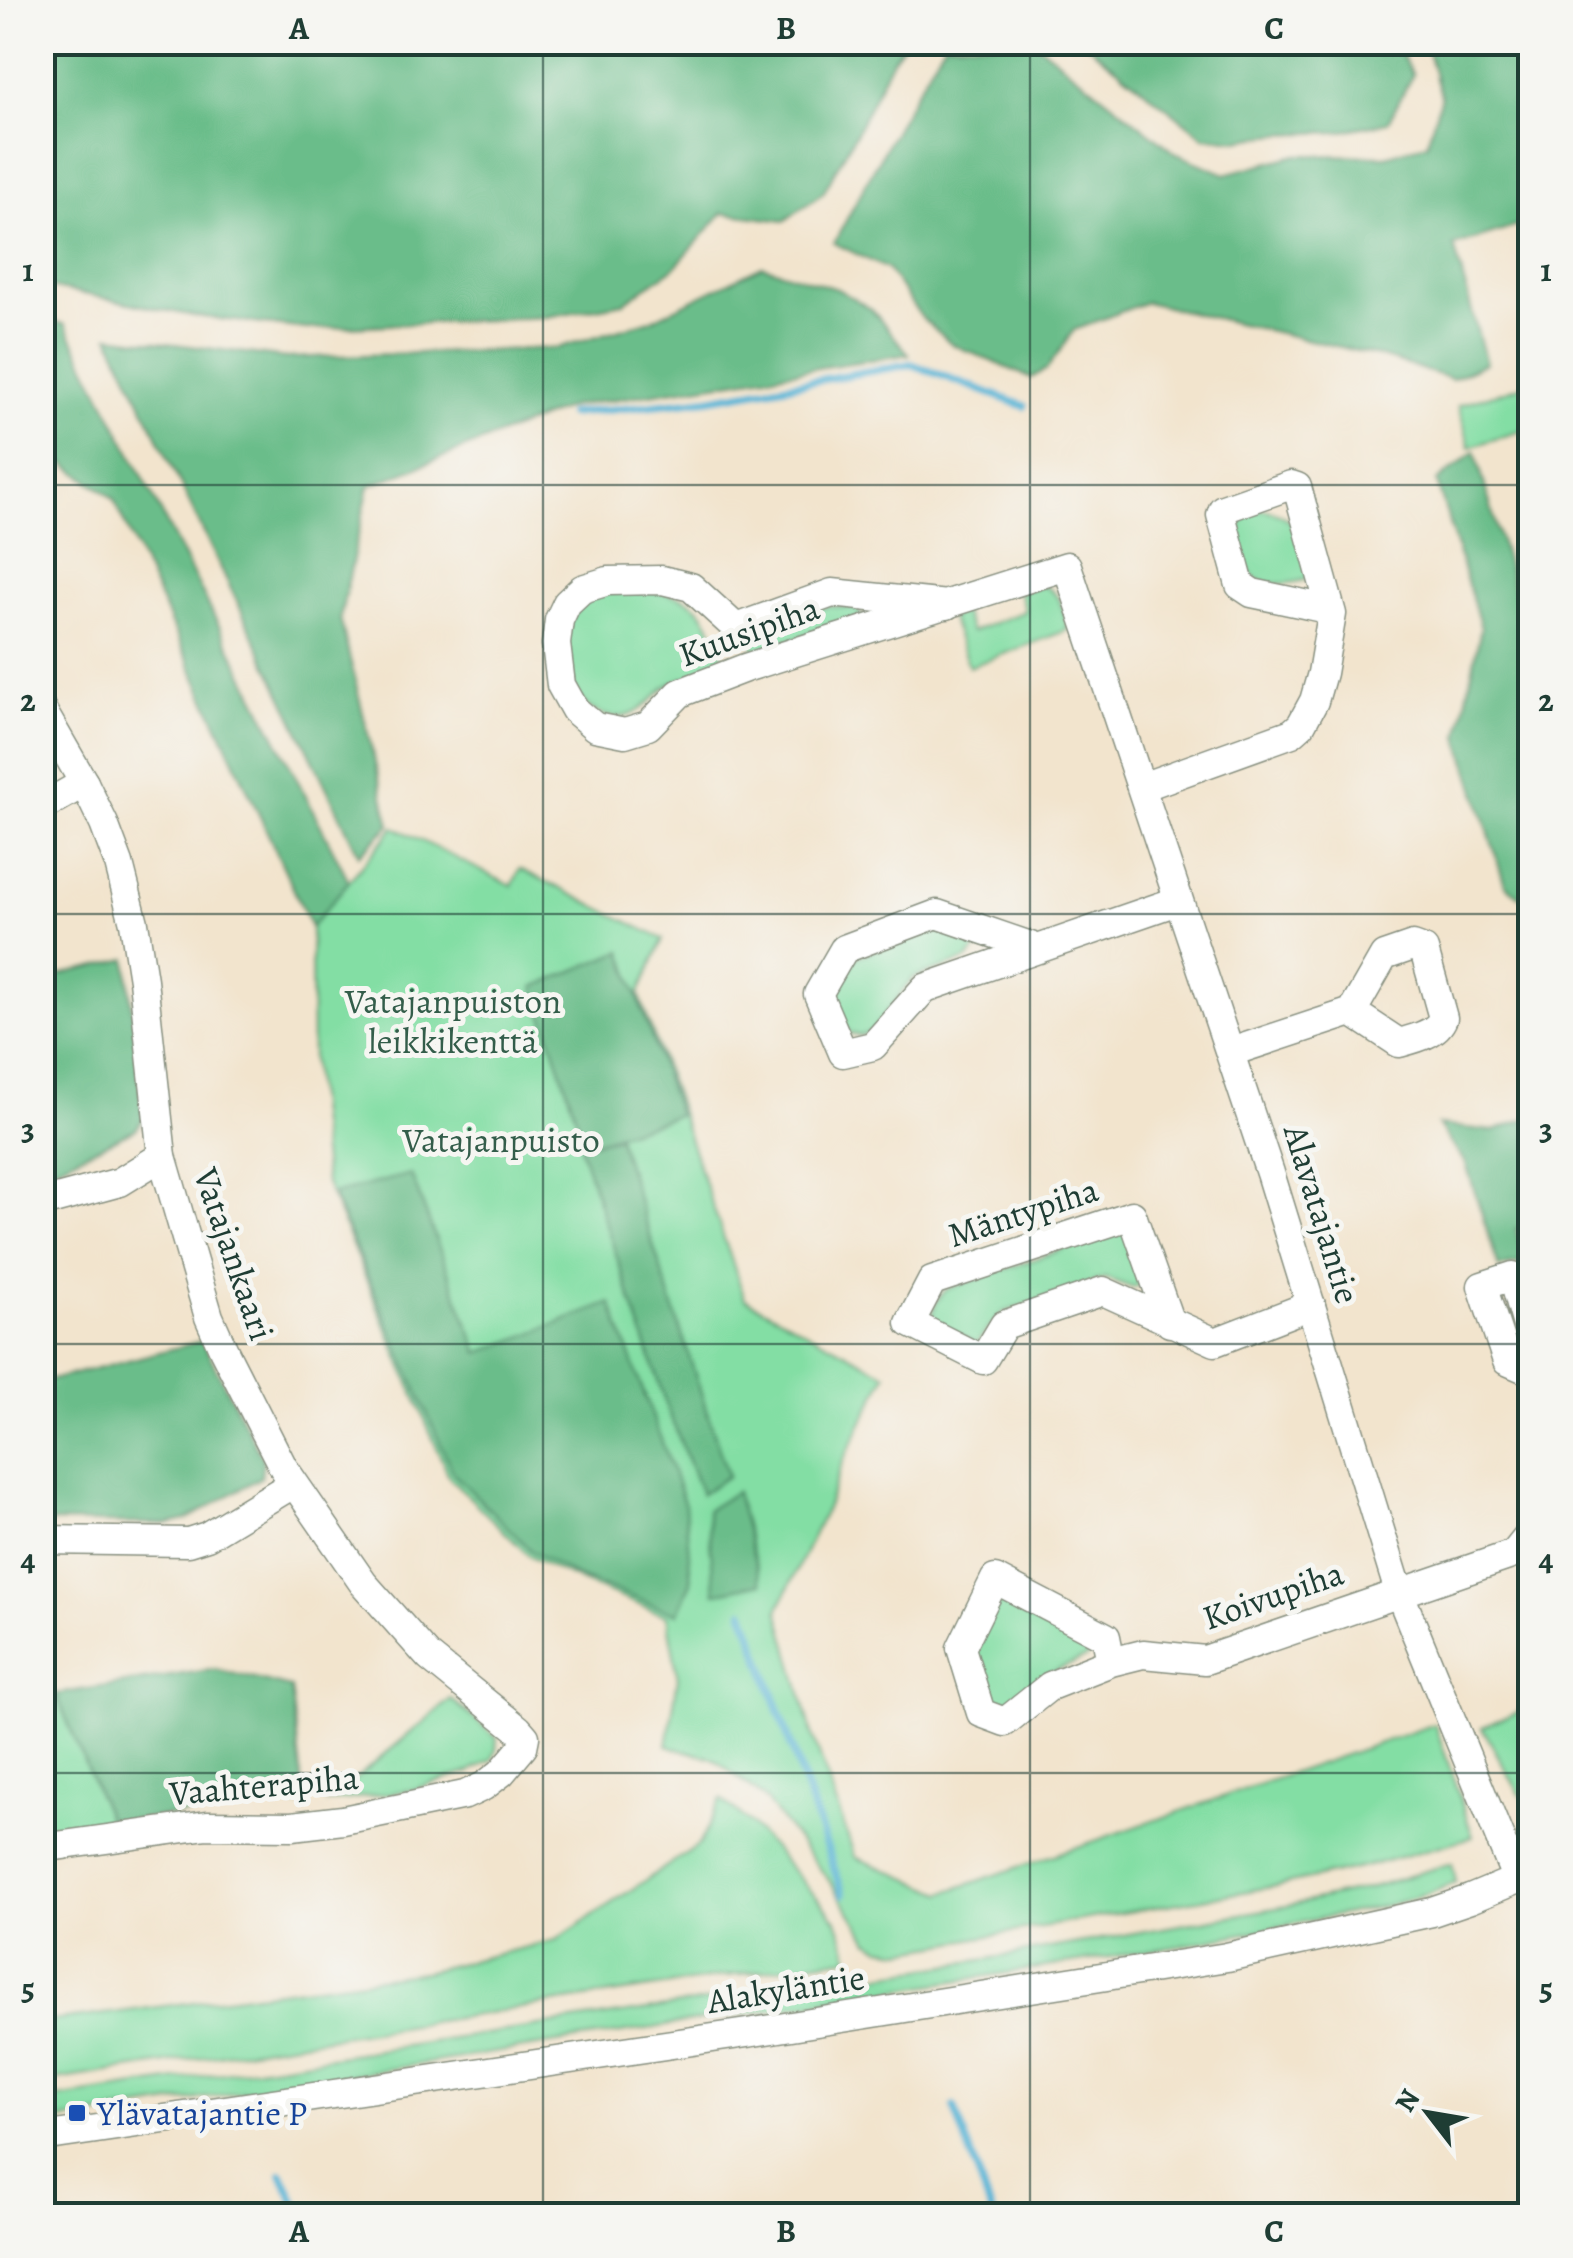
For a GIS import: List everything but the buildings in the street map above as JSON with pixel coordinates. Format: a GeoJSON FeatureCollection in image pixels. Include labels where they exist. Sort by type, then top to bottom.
{"type":"FeatureCollection","features":[{"type":"Feature","properties":{"kind":"street"},"geometry":{"type":"LineString","coordinates":[[1142,787],[1292,733],[1314,702],[1332,614],[1295,485],[1220,512],[1240,586],[1323,608],[1332,614]]}},
{"type":"Feature","properties":{"kind":"street","name":"Kuusipiha"},"geometry":{"type":"LineString","coordinates":[[947,604],[832,593],[736,628],[691,587],[662,580],[608,581],[582,589],[566,602],[556,644],[561,685],[574,710],[595,727],[625,733],[648,726],[680,693],[746,668],[1067,566]]}},
{"type":"Feature","properties":{"kind":"street","name":"Alavatajantie"},"geometry":{"type":"LineString","coordinates":[[1067,566],[1230,1052],[1399,1592],[1524,1877]]}},
{"type":"Feature","properties":{"kind":"street"},"geometry":{"type":"LineString","coordinates":[[736,628],[746,668]]}},
{"type":"Feature","properties":{"kind":"street","name":"Vatajankaari"},"geometry":{"type":"LineString","coordinates":[[42,710],[84,783],[118,864],[134,923],[143,980],[162,1156],[210,1317],[224,1351],[282,1467],[362,1583],[429,1657],[524,1737]]}},
{"type":"Feature","properties":{"kind":"street"},"geometry":{"type":"LineString","coordinates":[[42,807],[84,783]]}},
{"type":"Feature","properties":{"kind":"street"},"geometry":{"type":"LineString","coordinates":[[1040,949],[937,914],[844,949],[818,994],[843,1052],[873,1046],[925,988],[1040,949],[1177,901]]}},
{"type":"Feature","properties":{"kind":"street"},"geometry":{"type":"LineString","coordinates":[[1230,1052],[1352,1012]]}},
{"type":"Feature","properties":{"kind":"street"},"geometry":{"type":"LineString","coordinates":[[42,1203],[120,1182],[162,1156]]}},
{"type":"Feature","properties":{"kind":"street","name":"Mäntypiha"},"geometry":{"type":"LineString","coordinates":[[1170,1323],[1132,1215],[932,1282],[910,1323],[983,1360],[1004,1326],[1103,1291],[1170,1323],[1215,1342],[1311,1305]]}},
{"type":"Feature","properties":{"kind":"street"},"geometry":{"type":"LineString","coordinates":[[1530,1336],[1513,1276],[1482,1286],[1507,1361],[1530,1371]]}},
{"type":"Feature","properties":{"kind":"street"},"geometry":{"type":"LineString","coordinates":[[42,1540],[188,1542],[207,1536],[294,1484]]}},
{"type":"Feature","properties":{"kind":"street","name":"Koivupiha"},"geometry":{"type":"LineString","coordinates":[[1111,1662],[1106,1638],[995,1580],[960,1648],[980,1713],[1005,1722],[1050,1686],[1111,1662],[1143,1654],[1205,1660],[1514,1554],[1530,1534]]}},
{"type":"Feature","properties":{"kind":"street","name":"Vaahterapiha"},"geometry":{"type":"LineString","coordinates":[[42,1848],[207,1825],[292,1826],[343,1820],[465,1795],[502,1773],[523,1747],[524,1737]]}},
{"type":"Feature","properties":{"kind":"street","name":"Alakyläntie"},"geometry":{"type":"LineString","coordinates":[[42,2137],[747,2033],[1227,1957],[1432,1912],[1524,1877]]}},
{"type":"Feature","properties":{"kind":"green space"},"geometry":{"type":"Polygon","coordinates":[[[43,42],[904,43],[823,193],[784,221],[723,213],[674,268],[623,303],[546,317],[307,329],[194,316],[43,286],[43,42]]]}},
{"type":"Feature","properties":{"kind":"green space"},"geometry":{"type":"Polygon","coordinates":[[[945,42],[1036,43],[1177,154],[1225,174],[1297,155],[1386,156],[1427,143],[1441,96],[1425,43],[1530,43],[1530,222],[1454,246],[1486,363],[1452,379],[1378,356],[1146,302],[1074,330],[1047,369],[1031,378],[953,345],[922,318],[887,269],[834,243],[945,42]]]}},
{"type":"Feature","properties":{"kind":"green space"},"geometry":{"type":"Polygon","coordinates":[[[1085,43],[1394,43],[1413,74],[1388,122],[1338,132],[1237,140],[1204,137],[1085,43]]]}},
{"type":"Feature","properties":{"kind":"green space"},"geometry":{"type":"Polygon","coordinates":[[[762,266],[837,289],[871,309],[909,354],[572,406],[369,486],[340,618],[390,825],[359,855],[109,336],[287,358],[557,348],[651,320],[762,266]]]}},
{"type":"Feature","properties":{"kind":"green space"},"geometry":{"type":"Polygon","coordinates":[[[43,320],[65,324],[349,881],[311,927],[113,498],[43,448],[43,320]]]}},
{"type":"Feature","properties":{"kind":"green space"},"geometry":{"type":"Polygon","coordinates":[[[1530,383],[1530,428],[1470,447],[1458,405],[1530,383]]]}},
{"type":"Feature","properties":{"kind":"green space"},"geometry":{"type":"Polygon","coordinates":[[[1475,451],[1530,646],[1530,903],[1505,885],[1459,737],[1481,628],[1437,482],[1475,451]]]}},
{"type":"Feature","properties":{"kind":"green space"},"geometry":{"type":"Polygon","coordinates":[[[1256,509],[1282,515],[1290,522],[1300,540],[1310,578],[1270,583],[1249,572],[1240,530],[1244,518],[1256,509]]]}},
{"type":"Feature","properties":{"kind":"green space"},"geometry":{"type":"Polygon","coordinates":[[[1044,586],[1059,599],[1068,630],[969,667],[950,617],[963,612],[971,632],[1025,611],[1019,591],[1044,586]]]}},
{"type":"Feature","properties":{"kind":"green space"},"geometry":{"type":"Polygon","coordinates":[[[612,591],[666,593],[695,605],[720,644],[720,662],[713,669],[669,685],[629,715],[610,716],[593,710],[579,697],[572,682],[564,627],[583,600],[612,591]]]}},
{"type":"Feature","properties":{"kind":"green space"},"geometry":{"type":"Polygon","coordinates":[[[829,606],[858,609],[862,617],[755,653],[750,634],[829,606]]]}},
{"type":"Feature","properties":{"kind":"green space","name":"Vatajanpuisto"},"geometry":{"type":"Polygon","coordinates":[[[394,827],[512,886],[520,869],[663,939],[639,994],[745,1299],[886,1374],[778,1610],[813,1737],[855,1857],[943,1893],[1435,1724],[1473,1837],[1277,1886],[902,1951],[881,1948],[869,1940],[828,1879],[763,1797],[713,1758],[667,1746],[678,1678],[667,1616],[530,1557],[449,1477],[325,1181],[312,1060],[311,927],[394,827]]]}},
{"type":"Feature","properties":{"kind":"green space"},"geometry":{"type":"Polygon","coordinates":[[[920,933],[965,936],[974,942],[976,950],[967,960],[913,978],[872,1031],[861,1036],[851,1034],[844,1026],[835,999],[835,985],[853,958],[920,933]]]}},
{"type":"Feature","properties":{"kind":"green space"},"geometry":{"type":"Polygon","coordinates":[[[622,951],[678,1115],[592,1143],[618,1137],[728,1476],[701,1494],[668,1410],[580,1147],[585,1145],[534,987],[622,951]]]}},
{"type":"Feature","properties":{"kind":"green space"},"geometry":{"type":"Polygon","coordinates":[[[127,959],[143,1119],[136,1129],[43,1173],[42,979],[127,959]]]}},
{"type":"Feature","properties":{"kind":"green space"},"geometry":{"type":"Polygon","coordinates":[[[1530,1118],[1530,1225],[1516,1229],[1525,1262],[1499,1268],[1466,1164],[1438,1125],[1494,1131],[1530,1118]]]}},
{"type":"Feature","properties":{"kind":"green space"},"geometry":{"type":"Polygon","coordinates":[[[411,1174],[479,1353],[611,1303],[685,1505],[691,1582],[677,1614],[576,1576],[531,1551],[453,1473],[332,1194],[411,1174]]]}},
{"type":"Feature","properties":{"kind":"green space"},"geometry":{"type":"Polygon","coordinates":[[[1125,1228],[1143,1277],[1141,1284],[1133,1288],[1105,1278],[1002,1313],[976,1344],[933,1320],[936,1303],[947,1289],[1125,1228]]]}},
{"type":"Feature","properties":{"kind":"green space"},"geometry":{"type":"Polygon","coordinates":[[[202,1341],[263,1460],[261,1477],[186,1520],[168,1524],[43,1522],[43,1382],[202,1341]]]}},
{"type":"Feature","properties":{"kind":"green space"},"geometry":{"type":"Polygon","coordinates":[[[736,1492],[761,1583],[715,1593],[707,1510],[736,1492]]]}},
{"type":"Feature","properties":{"kind":"green space"},"geometry":{"type":"Polygon","coordinates":[[[1009,1601],[1086,1640],[1091,1651],[1087,1657],[1046,1675],[1006,1703],[991,1702],[975,1647],[998,1603],[1009,1601]]]}},
{"type":"Feature","properties":{"kind":"green space"},"geometry":{"type":"Polygon","coordinates":[[[215,1669],[291,1688],[305,1804],[252,1806],[110,1823],[56,1694],[215,1669]]]}},
{"type":"Feature","properties":{"kind":"green space"},"geometry":{"type":"Polygon","coordinates":[[[56,1694],[110,1823],[43,1833],[42,1695],[56,1694]]]}},
{"type":"Feature","properties":{"kind":"green space"},"geometry":{"type":"Polygon","coordinates":[[[451,1699],[497,1738],[492,1760],[469,1772],[412,1790],[328,1802],[451,1699]]]}},
{"type":"Feature","properties":{"kind":"green space"},"geometry":{"type":"Polygon","coordinates":[[[1530,1707],[1530,1802],[1519,1793],[1482,1727],[1530,1707]]]}},
{"type":"Feature","properties":{"kind":"green space"},"geometry":{"type":"Polygon","coordinates":[[[721,1799],[750,1823],[837,1920],[850,1957],[43,2082],[43,2022],[424,1972],[556,1940],[700,1844],[721,1799]]]}},
{"type":"Feature","properties":{"kind":"green space"},"geometry":{"type":"Polygon","coordinates":[[[1452,1863],[1456,1882],[1428,1894],[1180,1946],[43,2123],[43,2100],[988,1959],[1287,1906],[1369,1888],[1452,1863]]]}},
{"type":"Feature","properties":{"kind":"waterway"},"geometry":{"type":"LineString","coordinates":[[570,414],[708,399],[911,364],[1024,406]]}},
{"type":"Feature","properties":{"kind":"waterway"},"geometry":{"type":"LineString","coordinates":[[744,1611],[843,1894]]}},
{"type":"Feature","properties":{"kind":"waterway"},"geometry":{"type":"LineString","coordinates":[[954,2107],[993,2216]]}},
{"type":"Feature","properties":{"kind":"waterway"},"geometry":{"type":"LineString","coordinates":[[282,2174],[301,2216]]}},
{"type":"Feature","properties":{"kind":"place","name":"Ylävatajantie P"},"geometry":{"type":"Point","coordinates":[77,2113]}},
{"type":"Feature","properties":{"kind":"park label","name":"Vatajanpuiston leikkikenttä"},"geometry":{"type":"Point","coordinates":[453,1021]}}]}
